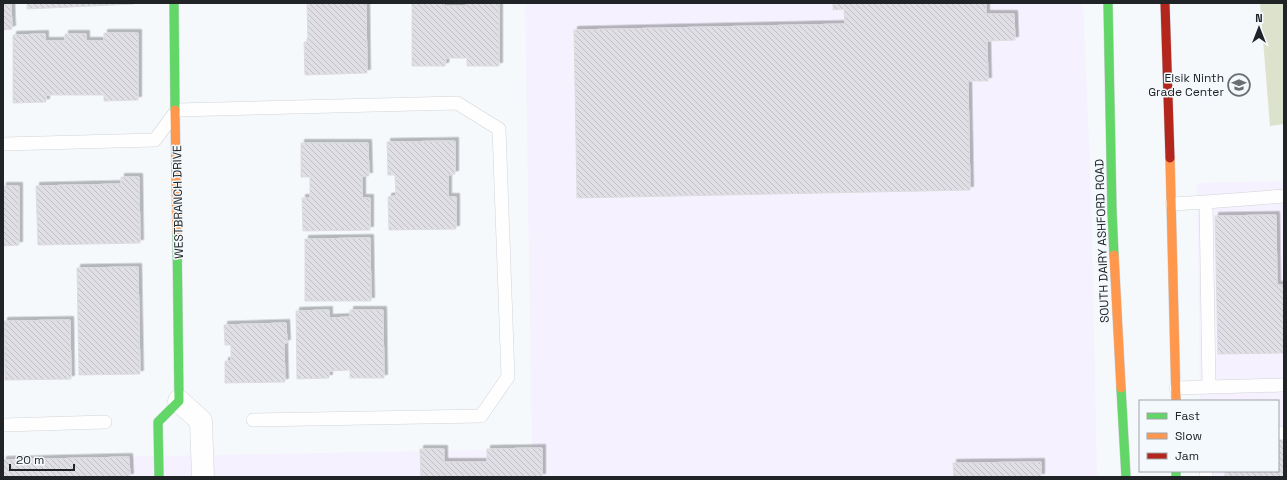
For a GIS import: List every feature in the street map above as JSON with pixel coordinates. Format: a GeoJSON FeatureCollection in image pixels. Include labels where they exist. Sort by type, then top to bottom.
{"type":"FeatureCollection","features":[{"type":"Feature","properties":{"kind":"main road","name":"WESTBRANCH DRIVE"},"geometry":{"type":"LineString","coordinates":[[174,3],[177,110],[179,401]]}},
{"type":"Feature","properties":{"kind":"main road","name":"SOUTH DAIRY ASHFORD ROAD"},"geometry":{"type":"LineString","coordinates":[[1108,3],[1112,215],[1126,477]]}},
{"type":"Feature","properties":{"kind":"main road"},"geometry":{"type":"LineString","coordinates":[[1165,3],[1172,204],[1176,394]]}},
{"type":"Feature","properties":{"kind":"main road"},"geometry":{"type":"LineString","coordinates":[[159,477],[158,422],[179,401]]}},
{"type":"Feature","properties":{"kind":"street"},"geometry":{"type":"LineString","coordinates":[[179,401],[201,421],[203,477]]}},
{"type":"Feature","properties":{"kind":"lane"},"geometry":{"type":"LineString","coordinates":[[3,144],[155,140],[177,110],[457,103],[499,129],[508,377],[481,416],[254,420]]}},
{"type":"Feature","properties":{"kind":"lane"},"geometry":{"type":"LineString","coordinates":[[1172,204],[1284,196]]}},
{"type":"Feature","properties":{"kind":"lane"},"geometry":{"type":"LineString","coordinates":[[1206,202],[1209,387]]}},
{"type":"Feature","properties":{"kind":"lane"},"geometry":{"type":"LineString","coordinates":[[1176,394],[1209,387],[1284,385]]}},
{"type":"Feature","properties":{"kind":"lane"},"geometry":{"type":"LineString","coordinates":[[3,424],[105,422]]}},
{"type":"Feature","properties":{"kind":"shaded area"},"geometry":{"type":"Polygon","coordinates":[[[525,3],[1083,3],[1091,191],[1097,477],[3,477],[3,459],[532,449],[525,3]]]}},
{"type":"Feature","properties":{"kind":"shaded area"},"geometry":{"type":"Polygon","coordinates":[[[1284,181],[1284,477],[1201,477],[1201,472],[1279,472],[1279,400],[1200,400],[1197,183],[1284,181]]]}},
{"type":"Feature","properties":{"kind":"green space"},"geometry":{"type":"Polygon","coordinates":[[[1260,3],[1284,3],[1284,124],[1270,126],[1260,3]]]}},
{"type":"Feature","properties":{"kind":"building"},"geometry":{"type":"Polygon","coordinates":[[[3,3],[11,3],[12,29],[3,30],[3,3]]]}},
{"type":"Feature","properties":{"kind":"building"},"geometry":{"type":"Polygon","coordinates":[[[27,3],[134,3],[134,4],[27,9],[27,3]]]}},
{"type":"Feature","properties":{"kind":"building"},"geometry":{"type":"Polygon","coordinates":[[[307,3],[366,3],[367,73],[305,75],[304,42],[308,42],[307,3]]]}},
{"type":"Feature","properties":{"kind":"building"},"geometry":{"type":"Polygon","coordinates":[[[412,3],[444,3],[444,6],[466,6],[466,3],[499,3],[499,66],[467,66],[467,58],[446,58],[445,66],[412,66],[412,3]]]}},
{"type":"Feature","properties":{"kind":"building"},"geometry":{"type":"Polygon","coordinates":[[[833,3],[986,3],[986,14],[1014,14],[1015,40],[987,41],[988,81],[968,81],[970,190],[577,198],[574,30],[845,24],[844,9],[833,10],[833,3]]]}},
{"type":"Feature","properties":{"kind":"building"},"geometry":{"type":"Polygon","coordinates":[[[104,33],[138,33],[138,100],[104,101],[104,95],[46,95],[46,102],[13,103],[13,35],[45,34],[45,41],[65,41],[65,34],[86,34],[86,41],[104,41],[104,33]]]}},
{"type":"Feature","properties":{"kind":"building"},"geometry":{"type":"Polygon","coordinates":[[[455,141],[455,174],[448,175],[448,197],[456,197],[456,229],[389,230],[388,197],[396,196],[395,175],[388,175],[387,142],[455,141]]]}},
{"type":"Feature","properties":{"kind":"building"},"geometry":{"type":"Polygon","coordinates":[[[301,143],[368,143],[369,176],[362,176],[362,198],[370,198],[370,230],[303,231],[302,198],[310,198],[310,177],[301,177],[301,143]]]}},
{"type":"Feature","properties":{"kind":"building"},"geometry":{"type":"Polygon","coordinates":[[[121,177],[139,177],[140,243],[38,245],[36,186],[121,184],[121,177]]]}},
{"type":"Feature","properties":{"kind":"building"},"geometry":{"type":"Polygon","coordinates":[[[3,186],[19,186],[19,245],[3,246],[3,186]]]}},
{"type":"Feature","properties":{"kind":"building"},"geometry":{"type":"Polygon","coordinates":[[[1276,215],[1277,285],[1284,285],[1284,353],[1218,354],[1215,216],[1276,215]]]}},
{"type":"Feature","properties":{"kind":"building"},"geometry":{"type":"Polygon","coordinates":[[[370,238],[371,301],[305,301],[305,239],[370,238]]]}},
{"type":"Feature","properties":{"kind":"building"},"geometry":{"type":"Polygon","coordinates":[[[138,267],[140,374],[79,375],[77,268],[138,267]]]}},
{"type":"Feature","properties":{"kind":"building"},"geometry":{"type":"Polygon","coordinates":[[[329,310],[329,318],[350,317],[350,310],[383,310],[384,378],[350,378],[350,370],[329,371],[329,378],[297,379],[296,311],[329,310]]]}},
{"type":"Feature","properties":{"kind":"building"},"geometry":{"type":"Polygon","coordinates":[[[70,320],[71,379],[5,380],[4,321],[70,320]]]}},
{"type":"Feature","properties":{"kind":"building"},"geometry":{"type":"Polygon","coordinates":[[[286,323],[287,343],[284,343],[285,382],[225,383],[225,361],[231,361],[231,345],[225,345],[224,325],[286,323]]]}},
{"type":"Feature","properties":{"kind":"building"},"geometry":{"type":"Polygon","coordinates":[[[1279,438],[1284,438],[1284,477],[1225,477],[1225,472],[1279,472],[1279,438]]]}},
{"type":"Feature","properties":{"kind":"building"},"geometry":{"type":"Polygon","coordinates":[[[542,448],[542,477],[421,477],[420,449],[444,449],[444,462],[487,462],[487,449],[542,448]]]}},
{"type":"Feature","properties":{"kind":"building"},"geometry":{"type":"Polygon","coordinates":[[[129,457],[130,477],[3,477],[3,460],[129,457]]]}},
{"type":"Feature","properties":{"kind":"building"},"geometry":{"type":"Polygon","coordinates":[[[1041,462],[1041,477],[954,477],[953,463],[1041,462]]]}},
{"type":"Feature","properties":{"kind":"traffic: fast"},"geometry":{"type":"LineString","coordinates":[[174,3],[175,110]]}},
{"type":"Feature","properties":{"kind":"traffic: fast"},"geometry":{"type":"LineString","coordinates":[[1108,3],[1114,255]]}},
{"type":"Feature","properties":{"kind":"traffic: fast"},"geometry":{"type":"LineString","coordinates":[[159,477],[158,422],[179,401],[177,233]]}},
{"type":"Feature","properties":{"kind":"traffic: fast"},"geometry":{"type":"LineString","coordinates":[[1121,388],[1126,477]]}},
{"type":"Feature","properties":{"kind":"traffic: fast"},"geometry":{"type":"LineString","coordinates":[[1176,472],[1176,477]]}},
{"type":"Feature","properties":{"kind":"traffic: slow"},"geometry":{"type":"LineString","coordinates":[[175,110],[177,233]]}},
{"type":"Feature","properties":{"kind":"traffic: slow"},"geometry":{"type":"LineString","coordinates":[[1170,158],[1176,400]]}},
{"type":"Feature","properties":{"kind":"traffic: slow"},"geometry":{"type":"LineString","coordinates":[[1114,255],[1121,388]]}},
{"type":"Feature","properties":{"kind":"traffic: jam"},"geometry":{"type":"LineString","coordinates":[[1165,3],[1170,158]]}},
{"type":"Feature","properties":{"kind":"place","name":"Elsik Ninth Grade Center"},"geometry":{"type":"Point","coordinates":[1239,85]}}]}
